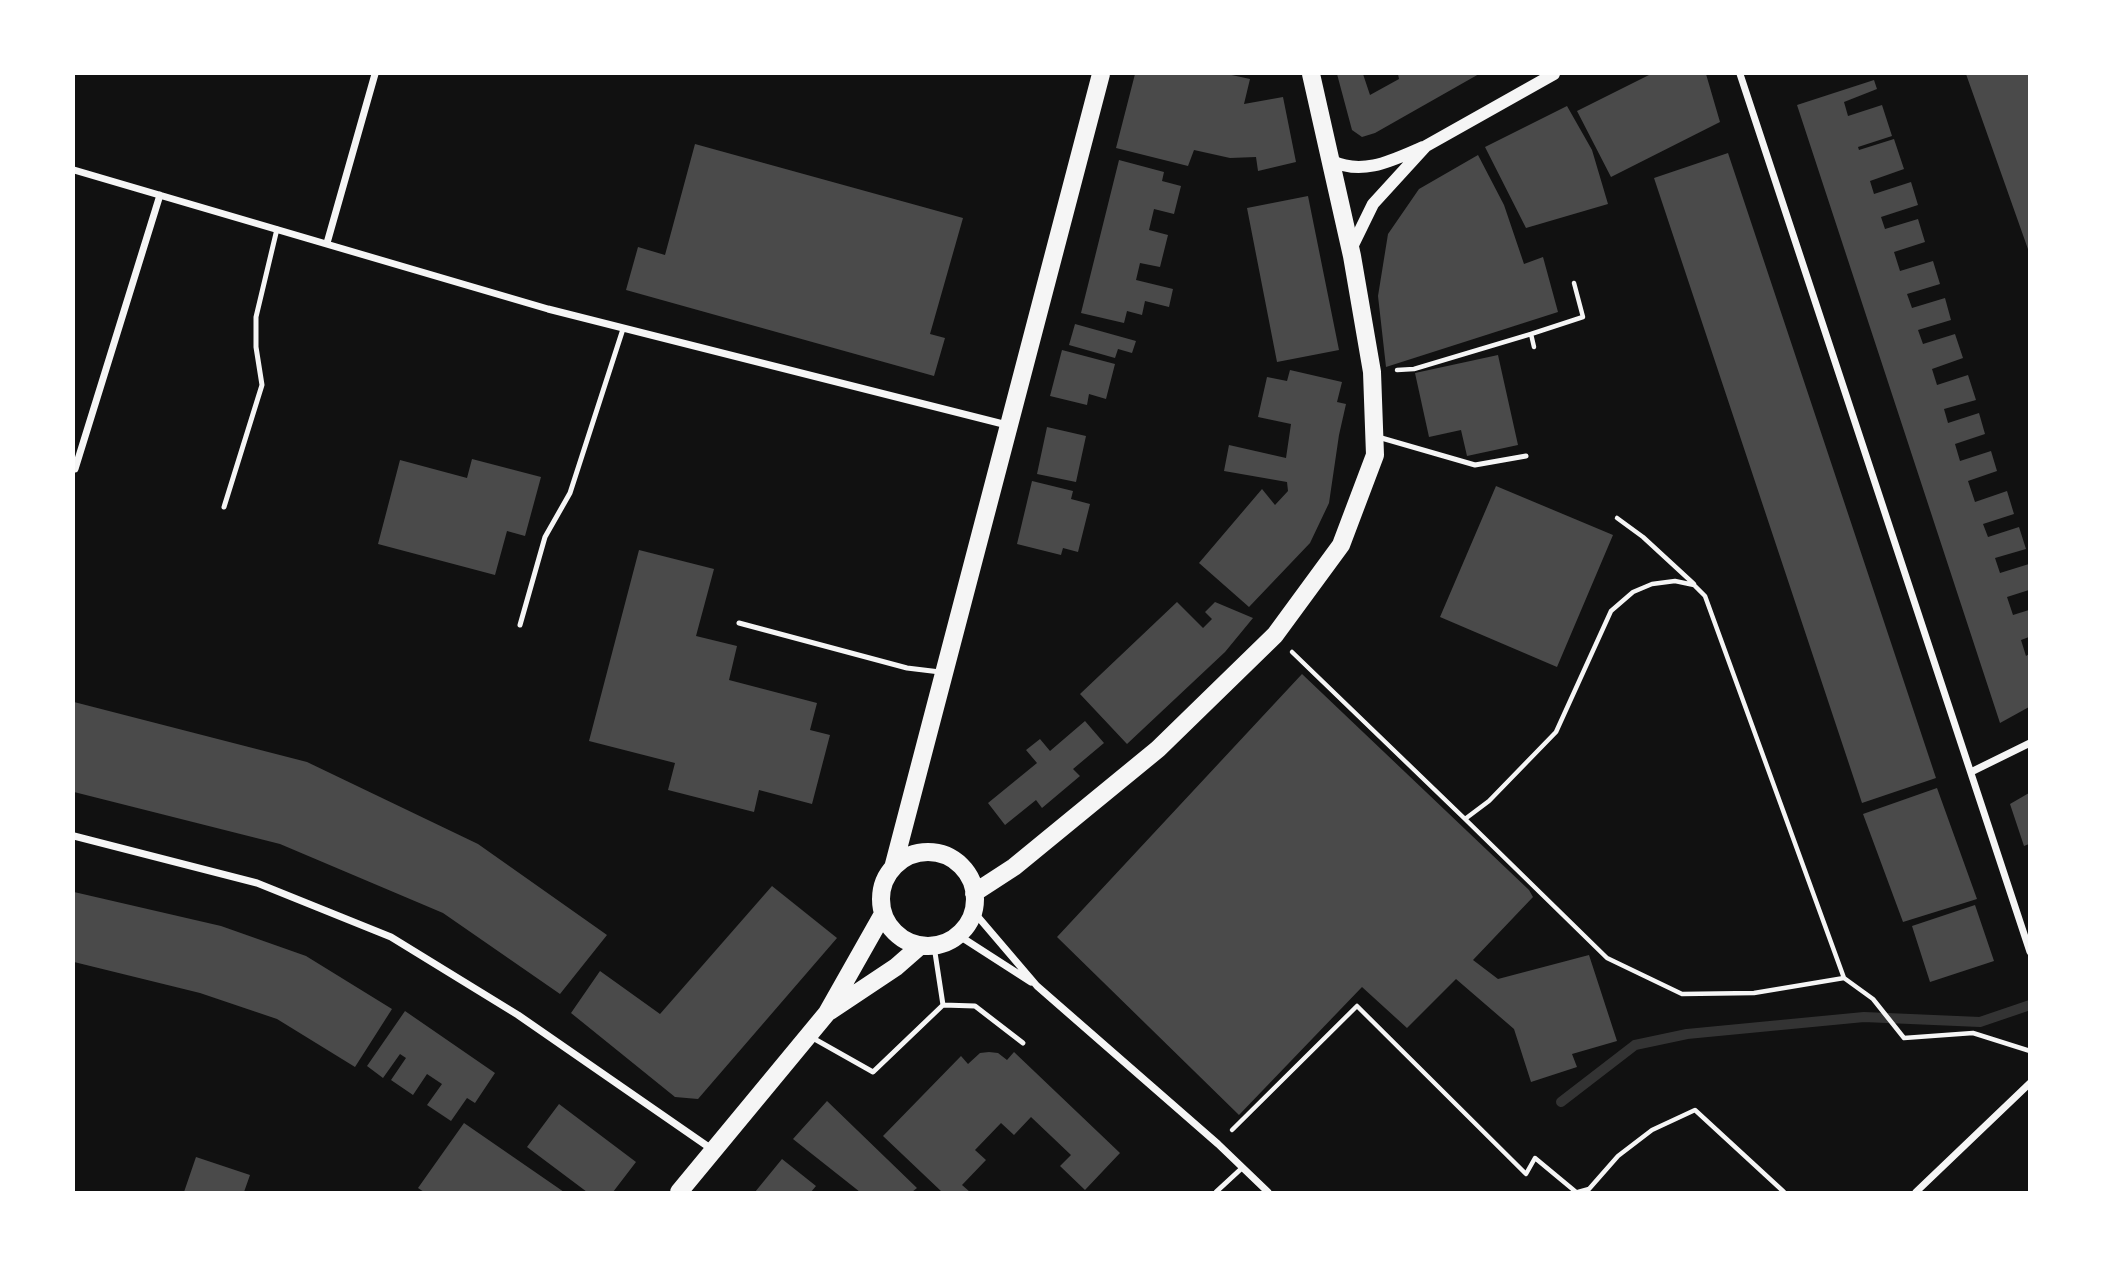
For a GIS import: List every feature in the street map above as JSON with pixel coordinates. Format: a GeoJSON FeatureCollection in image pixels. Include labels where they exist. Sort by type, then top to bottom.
{"type":"FeatureCollection","features":[{"type":"Feature","properties":{"kind":"main road"},"geometry":{"type":"LineString","coordinates":[[927,946],[900,937],[891,928],[883,914],[881,890],[893,868],[1101,74]]}},
{"type":"Feature","properties":{"kind":"main road"},"geometry":{"type":"LineString","coordinates":[[974,902],[1158,749],[1275,635],[1341,545],[1375,455],[1372,372],[1332,161],[1311,74]]}},
{"type":"Feature","properties":{"kind":"main road"},"geometry":{"type":"LineString","coordinates":[[827,1013],[927,946],[950,941],[968,923],[974,902],[971,882],[960,865],[936,853],[920,853],[906,858],[893,868]]}},
{"type":"Feature","properties":{"kind":"main road"},"geometry":{"type":"LineString","coordinates":[[679,1192],[827,1013],[883,914]]}},
{"type":"Feature","properties":{"kind":"street"},"geometry":{"type":"LineString","coordinates":[[327,243],[375,74]]}},
{"type":"Feature","properties":{"kind":"street"},"geometry":{"type":"LineString","coordinates":[[1332,161],[1346,168],[1388,162],[1426,146],[1554,74]]}},
{"type":"Feature","properties":{"kind":"street"},"geometry":{"type":"LineString","coordinates":[[1740,74],[2029,952]]}},
{"type":"Feature","properties":{"kind":"street"},"geometry":{"type":"LineString","coordinates":[[1350,251],[1373,204],[1426,146]]}},
{"type":"Feature","properties":{"kind":"street"},"geometry":{"type":"LineString","coordinates":[[74,170],[327,243],[434,277],[623,329],[1007,425]]}},
{"type":"Feature","properties":{"kind":"street"},"geometry":{"type":"LineString","coordinates":[[75,469],[160,195]]}},
{"type":"Feature","properties":{"kind":"street"},"geometry":{"type":"LineString","coordinates":[[1971,772],[2029,743]]}},
{"type":"Feature","properties":{"kind":"street"},"geometry":{"type":"LineString","coordinates":[[74,836],[257,883],[391,937],[518,1015],[713,1150]]}},
{"type":"Feature","properties":{"kind":"street"},"geometry":{"type":"LineString","coordinates":[[974,902],[1037,986]]}},
{"type":"Feature","properties":{"kind":"street"},"geometry":{"type":"LineString","coordinates":[[958,935],[1037,986],[1218,1144],[1268,1192]]}},
{"type":"Feature","properties":{"kind":"street"},"geometry":{"type":"LineString","coordinates":[[1916,1192],[2029,1083]]}},
{"type":"Feature","properties":{"kind":"lane"},"geometry":{"type":"LineString","coordinates":[[224,507],[262,385],[256,348],[256,317],[277,229]]}},
{"type":"Feature","properties":{"kind":"lane"},"geometry":{"type":"LineString","coordinates":[[520,625],[545,537],[570,493],[623,329]]}},
{"type":"Feature","properties":{"kind":"lane"},"geometry":{"type":"LineString","coordinates":[[1374,436],[1475,465],[1526,456]]}},
{"type":"Feature","properties":{"kind":"lane"},"geometry":{"type":"LineString","coordinates":[[739,624],[907,668],[943,672]]}},
{"type":"Feature","properties":{"kind":"lane"},"geometry":{"type":"LineString","coordinates":[[927,946],[943,1005]]}},
{"type":"Feature","properties":{"kind":"lane"},"geometry":{"type":"LineString","coordinates":[[808,1036],[873,1072],[943,1005],[975,1006],[1023,1044]]}},
{"type":"Feature","properties":{"kind":"lane"},"geometry":{"type":"LineString","coordinates":[[1216,1192],[1242,1168]]}},
{"type":"Feature","properties":{"kind":"path"},"geometry":{"type":"LineString","coordinates":[[1372,372],[1414,369],[1583,317],[1574,283]]}},
{"type":"Feature","properties":{"kind":"path"},"geometry":{"type":"LineString","coordinates":[[1531,334],[1534,347]]}},
{"type":"Feature","properties":{"kind":"path"},"geometry":{"type":"LineString","coordinates":[[1617,518],[1643,537],[1705,596],[1844,978],[1873,999],[1904,1038],[1973,1033],[2029,1051]]}},
{"type":"Feature","properties":{"kind":"path"},"geometry":{"type":"LineString","coordinates":[[1465,819],[1489,801],[1556,732],[1611,611],[1633,592],[1652,584],[1675,581],[1694,585]]}},
{"type":"Feature","properties":{"kind":"path"},"geometry":{"type":"LineString","coordinates":[[1275,635],[1607,958],[1682,994],[1754,993],[1844,978]]}},
{"type":"Feature","properties":{"kind":"path"},"geometry":{"type":"LineString","coordinates":[[1218,1144],[1357,1006],[1526,1174],[1535,1158],[1577,1192],[1589,1189],[1618,1156],[1652,1130],[1695,1110],[1784,1192]]}},
{"type":"Feature","properties":{"kind":"building"},"geometry":{"type":"Polygon","coordinates":[[[1135,74],[1227,74],[1250,79],[1244,104],[1283,97],[1296,162],[1258,171],[1256,157],[1230,158],[1194,150],[1188,166],[1116,148],[1135,74]]]}},
{"type":"Feature","properties":{"kind":"building"},"geometry":{"type":"Polygon","coordinates":[[[1337,74],[1363,74],[1370,95],[1399,79],[1398,74],[1479,74],[1375,133],[1362,137],[1352,130],[1337,74]]]}},
{"type":"Feature","properties":{"kind":"building"},"geometry":{"type":"Polygon","coordinates":[[[1651,74],[1706,74],[1720,122],[1611,177],[1577,111],[1651,74]]]}},
{"type":"Feature","properties":{"kind":"building"},"geometry":{"type":"Polygon","coordinates":[[[1966,74],[2029,74],[2029,252],[1966,74]]]}},
{"type":"Feature","properties":{"kind":"building"},"geometry":{"type":"Polygon","coordinates":[[[1874,80],[1877,89],[1844,102],[1848,116],[1882,105],[1892,136],[1858,147],[1859,150],[1894,139],[1904,169],[1870,181],[1874,194],[1911,182],[1918,205],[1881,217],[1885,229],[1918,219],[1925,242],[1894,252],[1900,271],[1933,261],[1940,284],[1907,294],[1912,308],[1945,298],[1951,320],[1918,330],[1923,344],[1955,334],[1963,358],[1932,369],[1937,385],[1968,375],[1976,400],[1944,409],[1948,423],[1979,413],[1985,434],[1955,444],[1960,461],[1991,451],[1997,471],[1968,481],[1975,502],[2007,491],[2014,514],[1983,524],[1988,537],[2019,527],[2026,549],[1995,558],[2000,573],[2029,564],[2029,590],[2007,597],[2013,615],[2029,610],[2029,637],[2021,640],[2026,656],[2029,654],[2029,707],[2000,723],[1797,105],[1874,80]]]}},
{"type":"Feature","properties":{"kind":"building"},"geometry":{"type":"Polygon","coordinates":[[[1567,106],[1592,150],[1608,204],[1526,228],[1485,147],[1567,106]]]}},
{"type":"Feature","properties":{"kind":"building"},"geometry":{"type":"Polygon","coordinates":[[[695,144],[963,218],[930,334],[945,338],[934,376],[626,290],[638,247],[665,255],[695,144]]]}},
{"type":"Feature","properties":{"kind":"building"},"geometry":{"type":"Polygon","coordinates":[[[1728,153],[1936,778],[1862,803],[1654,178],[1728,153]]]}},
{"type":"Feature","properties":{"kind":"building"},"geometry":{"type":"Polygon","coordinates":[[[1478,155],[1504,205],[1524,264],[1543,257],[1558,312],[1386,367],[1378,296],[1388,234],[1419,189],[1478,155]]]}},
{"type":"Feature","properties":{"kind":"building"},"geometry":{"type":"Polygon","coordinates":[[[1119,160],[1164,172],[1162,181],[1181,186],[1174,214],[1154,209],[1149,230],[1168,235],[1160,267],[1140,263],[1136,280],[1173,289],[1169,307],[1145,301],[1142,315],[1127,311],[1124,323],[1081,313],[1119,160]]]}},
{"type":"Feature","properties":{"kind":"building"},"geometry":{"type":"Polygon","coordinates":[[[1308,196],[1339,350],[1277,362],[1247,208],[1308,196]]]}},
{"type":"Feature","properties":{"kind":"building"},"geometry":{"type":"Polygon","coordinates":[[[1075,324],[1136,341],[1132,353],[1118,349],[1115,358],[1069,345],[1075,324]]]}},
{"type":"Feature","properties":{"kind":"building"},"geometry":{"type":"Polygon","coordinates":[[[1062,350],[1115,364],[1106,399],[1089,394],[1087,405],[1050,396],[1062,350]]]}},
{"type":"Feature","properties":{"kind":"building"},"geometry":{"type":"Polygon","coordinates":[[[1498,355],[1518,445],[1467,456],[1461,430],[1429,437],[1415,373],[1498,355]]]}},
{"type":"Feature","properties":{"kind":"building"},"geometry":{"type":"Polygon","coordinates":[[[1290,370],[1342,382],[1337,402],[1346,404],[1329,503],[1310,543],[1249,607],[1199,563],[1262,489],[1275,505],[1288,491],[1287,482],[1224,471],[1229,445],[1286,458],[1291,424],[1258,417],[1267,377],[1287,381],[1290,370]]]}},
{"type":"Feature","properties":{"kind":"building"},"geometry":{"type":"Polygon","coordinates":[[[1047,427],[1086,436],[1076,482],[1037,474],[1047,427]]]}},
{"type":"Feature","properties":{"kind":"building"},"geometry":{"type":"Polygon","coordinates":[[[472,459],[541,477],[525,536],[507,531],[495,575],[378,544],[400,460],[467,478],[472,459]]]}},
{"type":"Feature","properties":{"kind":"building"},"geometry":{"type":"Polygon","coordinates":[[[1032,481],[1073,491],[1071,499],[1090,504],[1078,552],[1063,548],[1061,555],[1017,544],[1032,481]]]}},
{"type":"Feature","properties":{"kind":"building"},"geometry":{"type":"Polygon","coordinates":[[[1496,486],[1613,535],[1557,667],[1440,617],[1496,486]]]}},
{"type":"Feature","properties":{"kind":"building"},"geometry":{"type":"Polygon","coordinates":[[[639,550],[714,569],[696,636],[737,646],[729,680],[817,703],[810,730],[830,735],[812,804],[759,790],[754,812],[668,790],[675,763],[589,741],[639,550]]]}},
{"type":"Feature","properties":{"kind":"building"},"geometry":{"type":"Polygon","coordinates":[[[1177,602],[1203,628],[1212,619],[1205,612],[1215,602],[1253,618],[1225,652],[1127,744],[1080,694],[1177,602]]]}},
{"type":"Feature","properties":{"kind":"building"},"geometry":{"type":"Polygon","coordinates":[[[1302,674],[1529,890],[1533,897],[1473,960],[1498,979],[1589,955],[1617,1041],[1572,1054],[1577,1067],[1531,1082],[1514,1029],[1456,979],[1407,1028],[1362,987],[1239,1115],[1057,937],[1302,674]]]}},
{"type":"Feature","properties":{"kind":"building"},"geometry":{"type":"Polygon","coordinates":[[[74,702],[307,762],[478,844],[607,935],[560,994],[443,913],[280,844],[74,792],[74,702]]]}},
{"type":"Feature","properties":{"kind":"building"},"geometry":{"type":"Polygon","coordinates":[[[1085,721],[1104,743],[1073,769],[1080,776],[1042,808],[1036,800],[1005,825],[988,803],[1037,763],[1026,750],[1040,739],[1050,751],[1085,721]]]}},
{"type":"Feature","properties":{"kind":"building"},"geometry":{"type":"Polygon","coordinates":[[[1937,788],[1977,899],[1903,922],[1863,814],[1937,788]]]}},
{"type":"Feature","properties":{"kind":"building"},"geometry":{"type":"Polygon","coordinates":[[[2029,793],[2029,844],[2024,846],[2010,804],[2029,793]]]}},
{"type":"Feature","properties":{"kind":"building"},"geometry":{"type":"Polygon","coordinates":[[[772,886],[837,938],[698,1099],[675,1097],[571,1013],[600,971],[660,1014],[772,886]]]}},
{"type":"Feature","properties":{"kind":"building"},"geometry":{"type":"Polygon","coordinates":[[[74,892],[221,926],[306,956],[392,1009],[355,1067],[277,1019],[200,993],[74,962],[74,892]]]}},
{"type":"Feature","properties":{"kind":"building"},"geometry":{"type":"Polygon","coordinates":[[[1975,905],[1994,961],[1930,982],[1912,926],[1975,905]]]}},
{"type":"Feature","properties":{"kind":"building"},"geometry":{"type":"Polygon","coordinates":[[[405,1011],[495,1073],[475,1103],[467,1098],[451,1121],[427,1105],[442,1084],[427,1074],[413,1095],[391,1080],[406,1058],[400,1054],[383,1078],[367,1066],[405,1011]]]}},
{"type":"Feature","properties":{"kind":"building"},"geometry":{"type":"Polygon","coordinates":[[[1014,1052],[1120,1153],[1085,1190],[1060,1166],[1071,1155],[1031,1117],[1014,1135],[1001,1123],[975,1150],[986,1160],[962,1185],[970,1192],[942,1192],[883,1136],[961,1056],[968,1064],[980,1053],[998,1053],[1007,1060],[1014,1052]]]}},
{"type":"Feature","properties":{"kind":"building"},"geometry":{"type":"Polygon","coordinates":[[[827,1101],[917,1188],[912,1192],[860,1192],[793,1139],[827,1101]]]}},
{"type":"Feature","properties":{"kind":"building"},"geometry":{"type":"Polygon","coordinates":[[[559,1104],[636,1162],[613,1192],[587,1192],[527,1147],[559,1104]]]}},
{"type":"Feature","properties":{"kind":"building"},"geometry":{"type":"Polygon","coordinates":[[[464,1123],[564,1192],[424,1192],[418,1188],[464,1123]]]}},
{"type":"Feature","properties":{"kind":"building"},"geometry":{"type":"Polygon","coordinates":[[[196,1157],[250,1175],[244,1192],[184,1192],[196,1157]]]}},
{"type":"Feature","properties":{"kind":"building"},"geometry":{"type":"Polygon","coordinates":[[[782,1159],[816,1186],[811,1192],[755,1192],[782,1159]]]}},
{"type":"Feature","properties":{"kind":"waterway"},"geometry":{"type":"LineString","coordinates":[[1561,1102],[1635,1045],[1687,1034],[1864,1017],[1980,1022],[2030,1005]]}}]}
